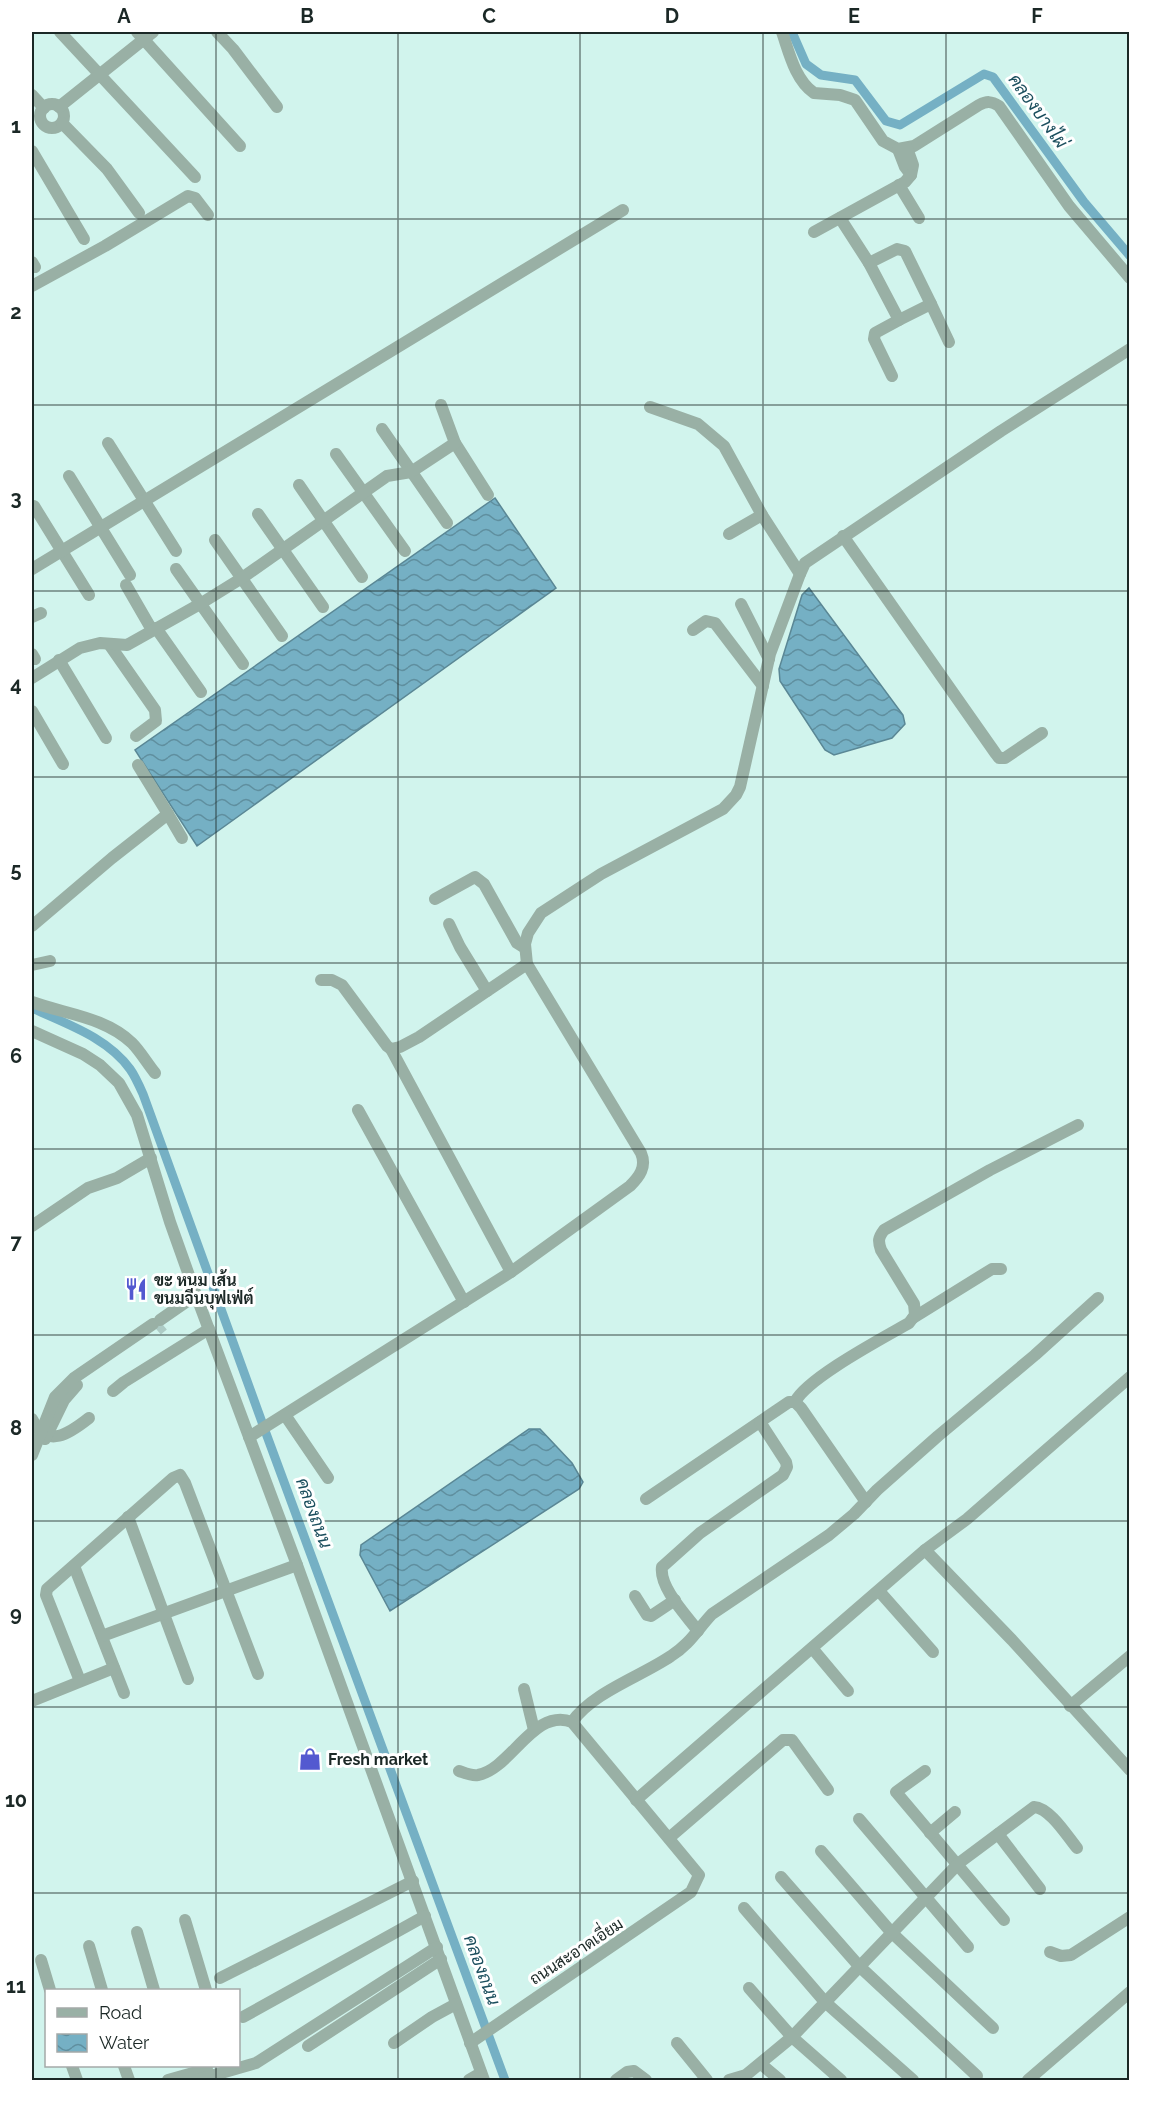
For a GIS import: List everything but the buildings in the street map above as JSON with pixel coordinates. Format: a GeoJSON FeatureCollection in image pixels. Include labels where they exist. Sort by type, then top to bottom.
{"type":"FeatureCollection","features":[{"type":"Feature","properties":{"kind":"street"},"geometry":{"type":"LineString","coordinates":[[60,32],[195,177]]}},
{"type":"Feature","properties":{"kind":"street"},"geometry":{"type":"LineString","coordinates":[[217,32],[233,49],[277,107]]}},
{"type":"Feature","properties":{"kind":"street"},"geometry":{"type":"LineString","coordinates":[[782,32],[800,76],[811,91],[840,95],[855,100],[883,141],[903,148],[914,146],[979,105],[993,102],[999,106],[1069,206],[1130,278]]}},
{"type":"Feature","properties":{"kind":"street"},"geometry":{"type":"LineString","coordinates":[[59,107],[145,34],[240,146]]}},
{"type":"Feature","properties":{"kind":"street"},"geometry":{"type":"LineString","coordinates":[[32,95],[44,108]]}},
{"type":"Feature","properties":{"kind":"street"},"geometry":{"type":"LineString","coordinates":[[42,123],[41,116],[44,108],[50,105],[59,107],[64,114],[62,123]]}},
{"type":"Feature","properties":{"kind":"street"},"geometry":{"type":"LineString","coordinates":[[42,123],[52,128],[62,123]]}},
{"type":"Feature","properties":{"kind":"street"},"geometry":{"type":"LineString","coordinates":[[32,132],[42,123]]}},
{"type":"Feature","properties":{"kind":"street"},"geometry":{"type":"LineString","coordinates":[[62,123],[107,170],[139,213]]}},
{"type":"Feature","properties":{"kind":"street"},"geometry":{"type":"LineString","coordinates":[[814,232],[899,185],[911,175],[905,167],[903,148]]}},
{"type":"Feature","properties":{"kind":"street"},"geometry":{"type":"LineString","coordinates":[[32,151],[84,239]]}},
{"type":"Feature","properties":{"kind":"street"},"geometry":{"type":"LineString","coordinates":[[899,185],[919,218]]}},
{"type":"Feature","properties":{"kind":"street"},"geometry":{"type":"LineString","coordinates":[[32,286],[105,246],[188,195],[195,198],[208,216]]}},
{"type":"Feature","properties":{"kind":"street"},"geometry":{"type":"LineString","coordinates":[[32,568],[623,210]]}},
{"type":"Feature","properties":{"kind":"street"},"geometry":{"type":"LineString","coordinates":[[840,218],[869,263],[899,320]]}},
{"type":"Feature","properties":{"kind":"street"},"geometry":{"type":"LineString","coordinates":[[869,263],[897,249],[905,251],[949,342]]}},
{"type":"Feature","properties":{"kind":"street"},"geometry":{"type":"LineString","coordinates":[[892,376],[874,339],[875,333],[931,304]]}},
{"type":"Feature","properties":{"kind":"street"},"geometry":{"type":"LineString","coordinates":[[253,1435],[511,1272],[630,1186],[640,1176],[644,1161],[585,1058],[527,964],[525,948],[528,933],[541,913],[601,874],[723,809],[731,802],[740,787],[769,659],[800,573],[812,557],[1130,348]]}},
{"type":"Feature","properties":{"kind":"street"},"geometry":{"type":"LineString","coordinates":[[441,405],[455,444],[488,495]]}},
{"type":"Feature","properties":{"kind":"street"},"geometry":{"type":"LineString","coordinates":[[650,407],[698,424],[717,438],[724,446],[762,515],[800,573]]}},
{"type":"Feature","properties":{"kind":"street"},"geometry":{"type":"LineString","coordinates":[[382,429],[447,523]]}},
{"type":"Feature","properties":{"kind":"street"},"geometry":{"type":"LineString","coordinates":[[108,443],[176,551]]}},
{"type":"Feature","properties":{"kind":"street"},"geometry":{"type":"LineString","coordinates":[[32,678],[80,648],[100,643],[127,645],[242,578],[387,477],[411,472],[455,444]]}},
{"type":"Feature","properties":{"kind":"street"},"geometry":{"type":"LineString","coordinates":[[336,454],[405,551]]}},
{"type":"Feature","properties":{"kind":"street"},"geometry":{"type":"LineString","coordinates":[[69,477],[100,527],[154,629],[201,692]]}},
{"type":"Feature","properties":{"kind":"street"},"geometry":{"type":"LineString","coordinates":[[299,485],[362,577]]}},
{"type":"Feature","properties":{"kind":"street"},"geometry":{"type":"LineString","coordinates":[[34,506],[89,595]]}},
{"type":"Feature","properties":{"kind":"street"},"geometry":{"type":"LineString","coordinates":[[258,514],[323,607]]}},
{"type":"Feature","properties":{"kind":"street"},"geometry":{"type":"LineString","coordinates":[[729,534],[762,515]]}},
{"type":"Feature","properties":{"kind":"street"},"geometry":{"type":"LineString","coordinates":[[843,536],[999,758],[1005,758],[1042,733]]}},
{"type":"Feature","properties":{"kind":"street"},"geometry":{"type":"LineString","coordinates":[[215,540],[282,636]]}},
{"type":"Feature","properties":{"kind":"street"},"geometry":{"type":"LineString","coordinates":[[176,569],[243,664]]}},
{"type":"Feature","properties":{"kind":"street"},"geometry":{"type":"LineString","coordinates":[[741,604],[769,659]]}},
{"type":"Feature","properties":{"kind":"street"},"geometry":{"type":"LineString","coordinates":[[693,630],[706,621],[715,623],[763,686]]}},
{"type":"Feature","properties":{"kind":"street"},"geometry":{"type":"LineString","coordinates":[[109,644],[155,710],[156,721],[136,736]]}},
{"type":"Feature","properties":{"kind":"street"},"geometry":{"type":"LineString","coordinates":[[59,660],[106,738]]}},
{"type":"Feature","properties":{"kind":"street"},"geometry":{"type":"LineString","coordinates":[[32,711],[63,764]]}},
{"type":"Feature","properties":{"kind":"street"},"geometry":{"type":"LineString","coordinates":[[138,765],[182,838]]}},
{"type":"Feature","properties":{"kind":"street"},"geometry":{"type":"LineString","coordinates":[[32,926],[168,814]]}},
{"type":"Feature","properties":{"kind":"street"},"geometry":{"type":"LineString","coordinates":[[435,899],[475,877],[478,878],[484,884],[517,943],[525,948]]}},
{"type":"Feature","properties":{"kind":"street"},"geometry":{"type":"LineString","coordinates":[[449,924],[487,991]]}},
{"type":"Feature","properties":{"kind":"street"},"geometry":{"type":"LineString","coordinates":[[32,965],[50,961]]}},
{"type":"Feature","properties":{"kind":"street"},"geometry":{"type":"LineString","coordinates":[[391,1049],[400,1047],[418,1037],[527,964]]}},
{"type":"Feature","properties":{"kind":"street"},"geometry":{"type":"LineString","coordinates":[[321,980],[332,980],[342,985],[391,1049],[511,1272]]}},
{"type":"Feature","properties":{"kind":"street"},"geometry":{"type":"LineString","coordinates":[[32,1002],[92,1020],[115,1030],[132,1043],[154,1073]]}},
{"type":"Feature","properties":{"kind":"street"},"geometry":{"type":"LineString","coordinates":[[32,1031],[83,1054],[100,1065],[119,1083],[137,1115],[170,1222],[208,1329],[253,1435],[297,1565],[456,2004],[474,2040],[483,2077],[469,2080]]}},
{"type":"Feature","properties":{"kind":"street"},"geometry":{"type":"LineString","coordinates":[[358,1110],[464,1302]]}},
{"type":"Feature","properties":{"kind":"street"},"geometry":{"type":"LineString","coordinates":[[913,1318],[914,1304],[881,1250],[878,1237],[884,1230],[990,1170],[1078,1125]]}},
{"type":"Feature","properties":{"kind":"street"},"geometry":{"type":"LineString","coordinates":[[32,1226],[87,1188],[117,1178],[151,1158]]}},
{"type":"Feature","properties":{"kind":"street"},"geometry":{"type":"LineString","coordinates":[[795,1402],[799,1395],[816,1380],[992,1269],[1000,1269]]}},
{"type":"Feature","properties":{"kind":"street"},"geometry":{"type":"LineString","coordinates":[[32,1456],[70,1391],[112,1356],[197,1298]]}},
{"type":"Feature","properties":{"kind":"street"},"geometry":{"type":"LineString","coordinates":[[572,1722],[586,1705],[672,1655],[691,1641],[712,1614],[829,1535],[938,1436],[1035,1355],[1098,1298]]}},
{"type":"Feature","properties":{"kind":"street"},"geometry":{"type":"LineString","coordinates":[[113,1391],[208,1329]]}},
{"type":"Feature","properties":{"kind":"street"},"geometry":{"type":"LineString","coordinates":[[636,1800],[926,1550],[967,1519],[1130,1377]]}},
{"type":"Feature","properties":{"kind":"street"},"geometry":{"type":"LineString","coordinates":[[646,1499],[789,1402],[795,1402],[866,1502]]}},
{"type":"Feature","properties":{"kind":"street"},"geometry":{"type":"LineString","coordinates":[[32,1419],[36,1428],[44,1434],[66,1435],[88,1418]]}},
{"type":"Feature","properties":{"kind":"street"},"geometry":{"type":"LineString","coordinates":[[280,1418],[328,1478]]}},
{"type":"Feature","properties":{"kind":"street"},"geometry":{"type":"LineString","coordinates":[[698,1631],[664,1584],[661,1575],[662,1567],[700,1533],[783,1475],[787,1467],[786,1462],[760,1422]]}},
{"type":"Feature","properties":{"kind":"street"},"geometry":{"type":"LineString","coordinates":[[80,1681],[46,1595],[46,1589],[173,1478],[180,1475],[258,1674]]}},
{"type":"Feature","properties":{"kind":"street"},"geometry":{"type":"LineString","coordinates":[[128,1517],[188,1679]]}},
{"type":"Feature","properties":{"kind":"street"},"geometry":{"type":"LineString","coordinates":[[926,1550],[1012,1640],[1130,1770]]}},
{"type":"Feature","properties":{"kind":"street"},"geometry":{"type":"LineString","coordinates":[[102,1636],[297,1565]]}},
{"type":"Feature","properties":{"kind":"street"},"geometry":{"type":"LineString","coordinates":[[74,1566],[124,1693]]}},
{"type":"Feature","properties":{"kind":"street"},"geometry":{"type":"LineString","coordinates":[[879,1591],[933,1652]]}},
{"type":"Feature","properties":{"kind":"street"},"geometry":{"type":"LineString","coordinates":[[635,1596],[647,1615],[651,1616],[675,1600]]}},
{"type":"Feature","properties":{"kind":"street"},"geometry":{"type":"LineString","coordinates":[[812,1648],[848,1691]]}},
{"type":"Feature","properties":{"kind":"street"},"geometry":{"type":"LineString","coordinates":[[1070,1706],[1130,1656]]}},
{"type":"Feature","properties":{"kind":"street"},"geometry":{"type":"LineString","coordinates":[[32,1701],[114,1668]]}},
{"type":"Feature","properties":{"kind":"street"},"geometry":{"type":"LineString","coordinates":[[524,1689],[534,1730]]}},
{"type":"Feature","properties":{"kind":"street"},"geometry":{"type":"LineString","coordinates":[[459,1771],[477,1775],[489,1771],[534,1730],[563,1719],[572,1722],[669,1838],[783,1740],[792,1740],[828,1790]]}},
{"type":"Feature","properties":{"kind":"street"},"geometry":{"type":"LineString","coordinates":[[925,1771],[896,1792],[1004,1920]]}},
{"type":"Feature","properties":{"kind":"street"},"geometry":{"type":"LineString","coordinates":[[729,2080],[746,2075],[792,2037],[957,1865],[1034,1807],[1040,1807],[1047,1812],[1077,1848]]}},
{"type":"Feature","properties":{"kind":"street"},"geometry":{"type":"LineString","coordinates":[[930,1833],[955,1812]]}},
{"type":"Feature","properties":{"kind":"street"},"geometry":{"type":"LineString","coordinates":[[859,1820],[968,1947]]}},
{"type":"Feature","properties":{"kind":"street"},"geometry":{"type":"LineString","coordinates":[[998,1834],[1040,1889]]}},
{"type":"Feature","properties":{"kind":"street","name":"ถนนสะอาดเอี่ยม"},"geometry":{"type":"LineString","coordinates":[[474,2040],[691,1892],[699,1875],[669,1838]]}},
{"type":"Feature","properties":{"kind":"street"},"geometry":{"type":"LineString","coordinates":[[821,1851],[891,1932],[993,2028]]}},
{"type":"Feature","properties":{"kind":"street"},"geometry":{"type":"LineString","coordinates":[[781,1876],[859,1966],[977,2076]]}},
{"type":"Feature","properties":{"kind":"street"},"geometry":{"type":"LineString","coordinates":[[220,1978],[412,1881]]}},
{"type":"Feature","properties":{"kind":"street"},"geometry":{"type":"LineString","coordinates":[[744,1908],[825,2002],[913,2080]]}},
{"type":"Feature","properties":{"kind":"street"},"geometry":{"type":"LineString","coordinates":[[243,2016],[425,1916]]}},
{"type":"Feature","properties":{"kind":"street"},"geometry":{"type":"LineString","coordinates":[[1050,1952],[1061,1956],[1071,1955],[1130,1917]]}},
{"type":"Feature","properties":{"kind":"street"},"geometry":{"type":"LineString","coordinates":[[184,1920],[206,1989]]}},
{"type":"Feature","properties":{"kind":"street"},"geometry":{"type":"LineString","coordinates":[[136,1932],[154,1989]]}},
{"type":"Feature","properties":{"kind":"street"},"geometry":{"type":"LineString","coordinates":[[88,1946],[102,1989]]}},
{"type":"Feature","properties":{"kind":"street"},"geometry":{"type":"LineString","coordinates":[[308,2046],[437,1948]]}},
{"type":"Feature","properties":{"kind":"street"},"geometry":{"type":"LineString","coordinates":[[197,2080],[256,2063],[276,2046],[437,1948]]}},
{"type":"Feature","properties":{"kind":"street"},"geometry":{"type":"LineString","coordinates":[[40,1960],[50,1989]]}},
{"type":"Feature","properties":{"kind":"street"},"geometry":{"type":"LineString","coordinates":[[749,1988],[792,2037],[841,2080]]}},
{"type":"Feature","properties":{"kind":"street"},"geometry":{"type":"LineString","coordinates":[[1028,2080],[1130,1992]]}},
{"type":"Feature","properties":{"kind":"street"},"geometry":{"type":"LineString","coordinates":[[394,2043],[456,2004]]}},
{"type":"Feature","properties":{"kind":"street"},"geometry":{"type":"LineString","coordinates":[[677,2043],[707,2080]]}},
{"type":"Feature","properties":{"kind":"street"},"geometry":{"type":"LineString","coordinates":[[240,2059],[276,2046]]}},
{"type":"Feature","properties":{"kind":"street"},"geometry":{"type":"LineString","coordinates":[[761,2064],[780,2080]]}},
{"type":"Feature","properties":{"kind":"street"},"geometry":{"type":"LineString","coordinates":[[177,2076],[227,2071]]}},
{"type":"Feature","properties":{"kind":"street"},"geometry":{"type":"LineString","coordinates":[[616,2080],[627,2072],[634,2071],[646,2080]]}},
{"type":"Feature","properties":{"kind":"water"},"geometry":{"type":"Polygon","coordinates":[[[495,498],[556,588],[197,846],[135,750],[495,498]]]}},
{"type":"Feature","properties":{"kind":"water"},"geometry":{"type":"Polygon","coordinates":[[[809,588],[903,715],[905,724],[892,738],[834,755],[825,750],[780,681],[779,669],[802,595],[809,588]]]}},
{"type":"Feature","properties":{"kind":"water"},"geometry":{"type":"Polygon","coordinates":[[[529,1429],[540,1429],[572,1463],[583,1482],[579,1489],[390,1611],[360,1555],[361,1545],[529,1429]]]}},
{"type":"Feature","properties":{"kind":"waterway","name":"คลองบางไผ่"},"geometry":{"type":"LineString","coordinates":[[792,32],[806,64],[821,75],[855,80],[886,121],[900,125],[984,74],[993,77],[1084,202],[1130,256]]}},
{"type":"Feature","properties":{"kind":"waterway","name":"คลองถนน"},"geometry":{"type":"LineString","coordinates":[[32,1008],[85,1032],[110,1048],[130,1069],[143,1094],[505,2080]]}},
{"type":"Feature","properties":{"kind":"tunnel"},"geometry":{"type":"LineString","coordinates":[[157,1330],[163,1325]]}},
{"type":"Feature","properties":{"kind":"place","name":"ขะ หนม เส้น ขนมจีนบุฟเฟ่ต์"},"geometry":{"type":"Point","coordinates":[136,1289]}},
{"type":"Feature","properties":{"kind":"place","name":"Fresh market"},"geometry":{"type":"Point","coordinates":[310,1759]}}]}
